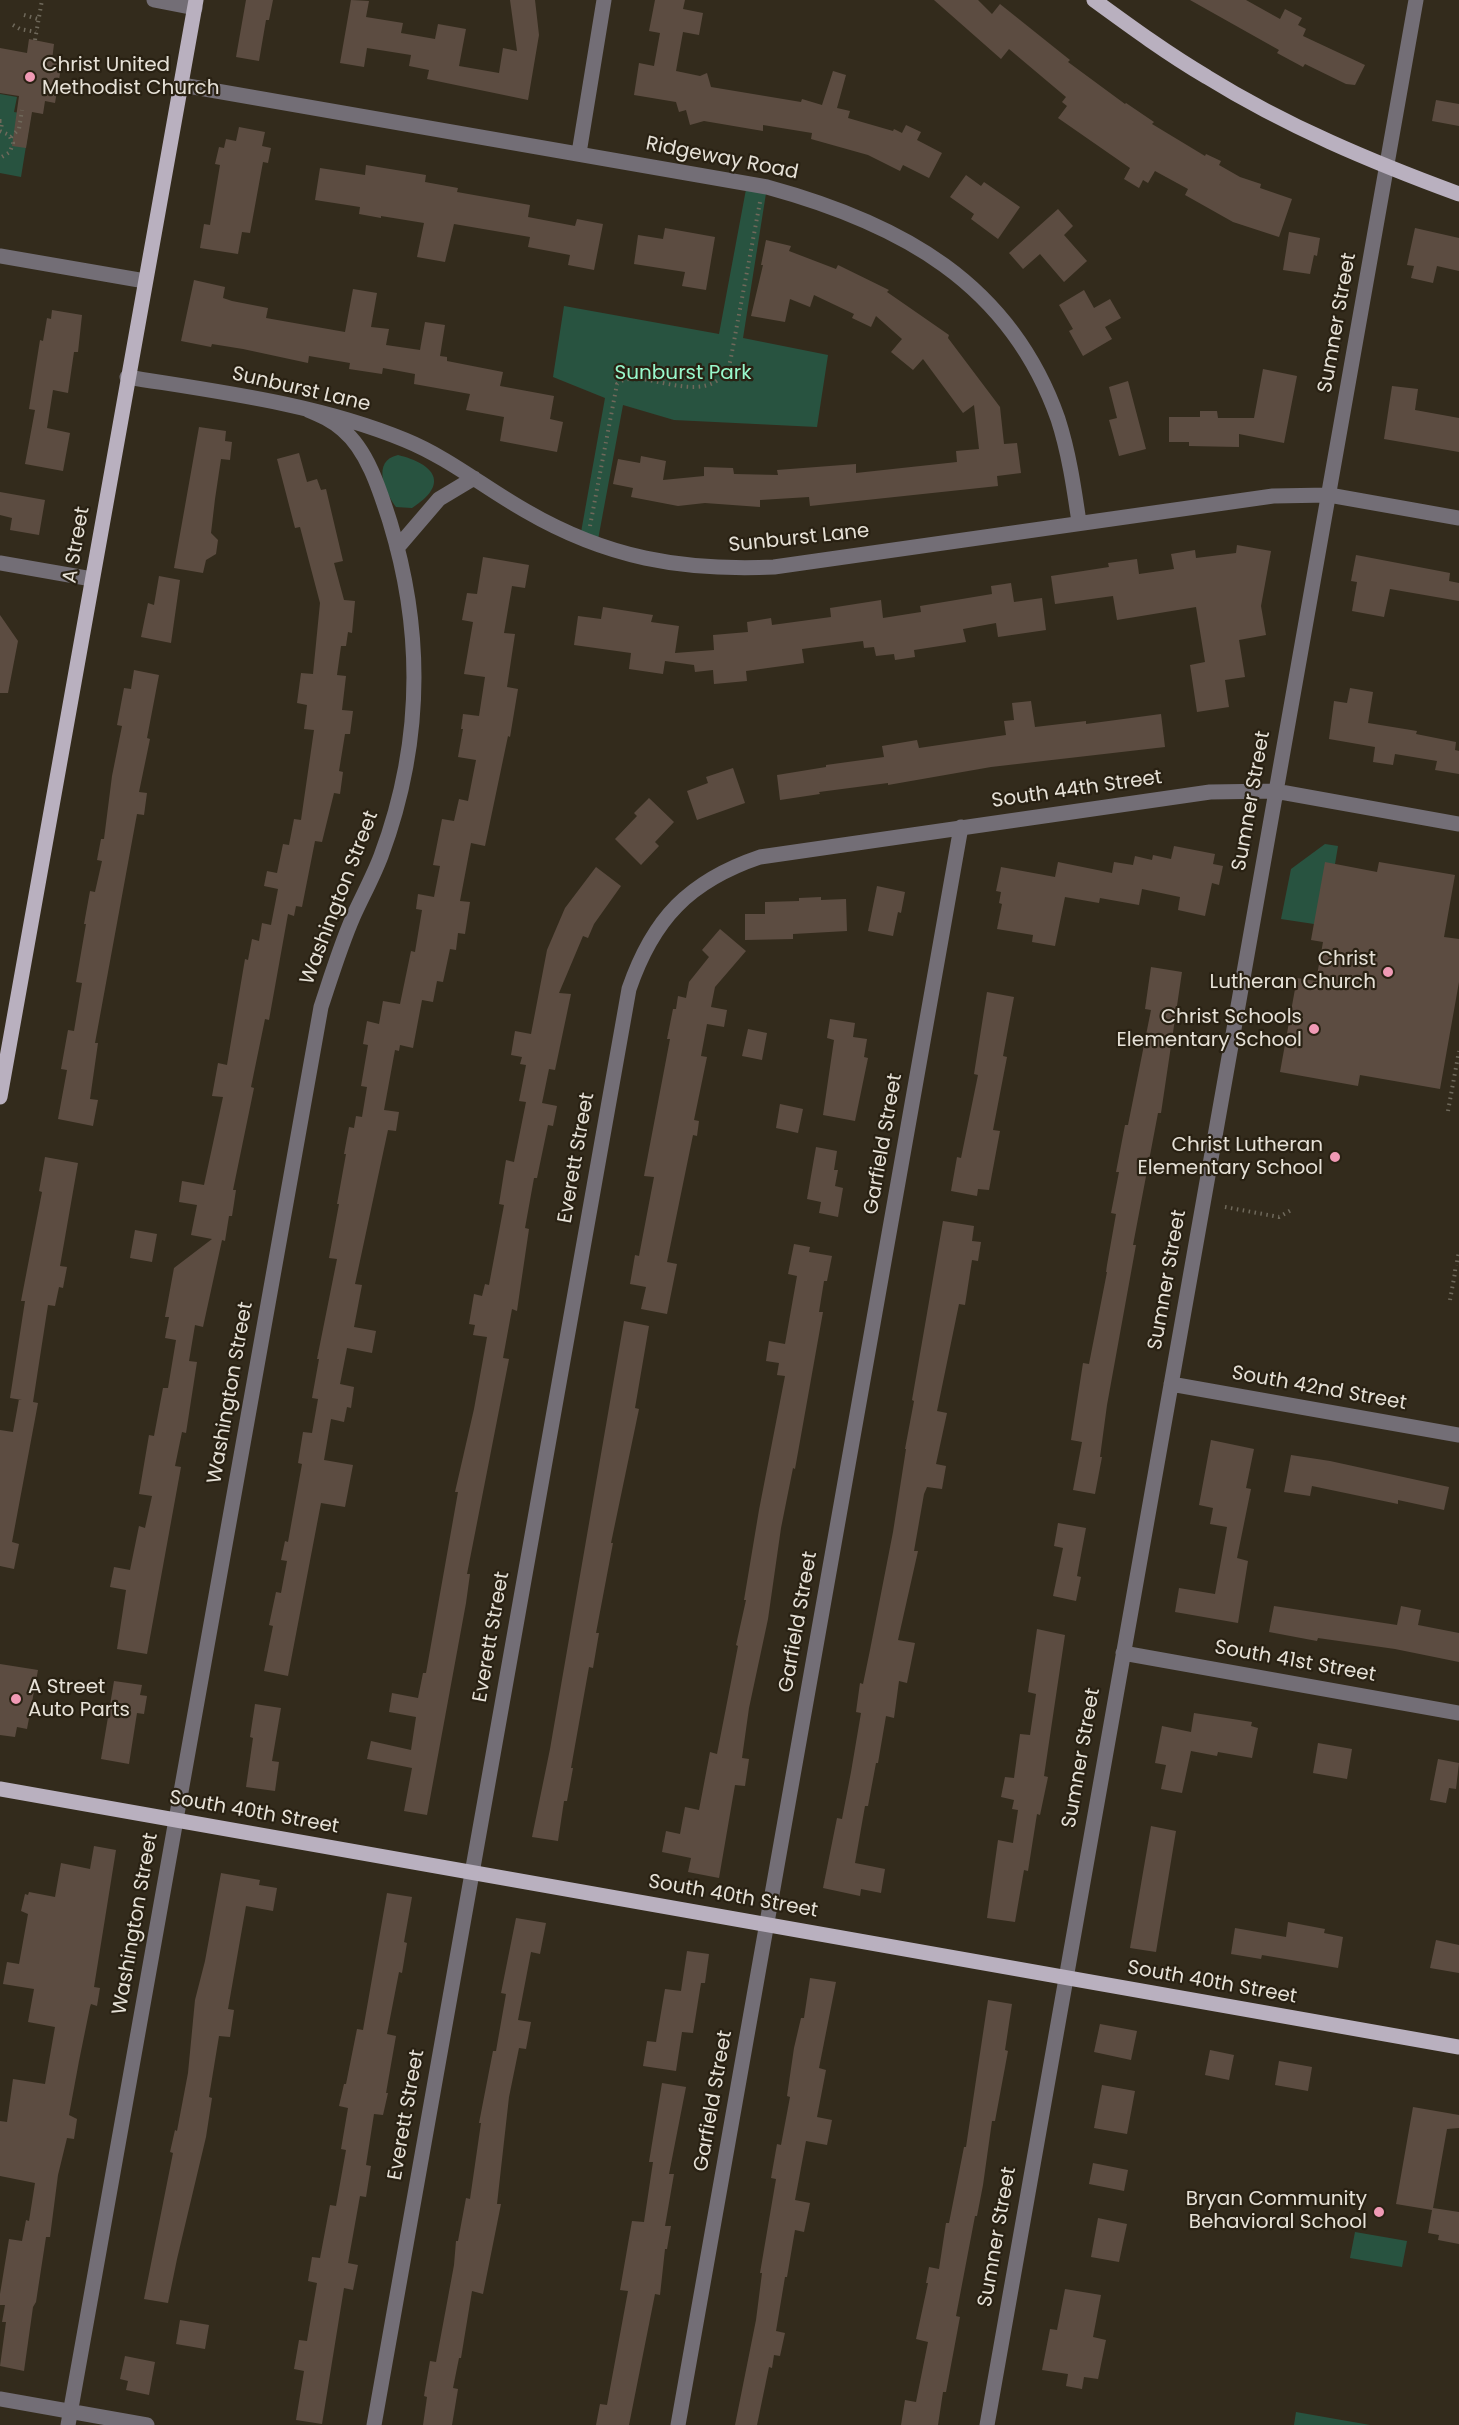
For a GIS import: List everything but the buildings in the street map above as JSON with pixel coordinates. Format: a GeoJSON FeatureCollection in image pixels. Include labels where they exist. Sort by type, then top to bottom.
{"type":"FeatureCollection","features":[{"type":"Feature","properties":{"kind":"main road"},"geometry":{"type":"LineString","coordinates":[[1094,0],[1207,78],[1284,120],[1386,166],[1459,194]]}},
{"type":"Feature","properties":{"kind":"main road","name":"A Street"},"geometry":{"type":"LineString","coordinates":[[0,1097],[127,377],[196,4]]}},
{"type":"Feature","properties":{"kind":"main road","name":"South 40th Street"},"geometry":{"type":"LineString","coordinates":[[0,1789],[1459,2047]]}},
{"type":"Feature","properties":{"kind":"street"},"geometry":{"type":"LineString","coordinates":[[154,0],[196,4]]}},
{"type":"Feature","properties":{"kind":"street"},"geometry":{"type":"LineString","coordinates":[[579,153],[604,0]]}},
{"type":"Feature","properties":{"kind":"street","name":"Sumner Street"},"geometry":{"type":"LineString","coordinates":[[987,2425],[1064,1978],[1416,0]]}},
{"type":"Feature","properties":{"kind":"street","name":"Ridgeway Road"},"geometry":{"type":"LineString","coordinates":[[182,85],[763,187],[814,200],[866,219],[893,232],[946,265],[979,294],[1014,337],[1043,385],[1058,419],[1069,461],[1079,522]]}},
{"type":"Feature","properties":{"kind":"street"},"geometry":{"type":"LineString","coordinates":[[0,256],[145,281]]}},
{"type":"Feature","properties":{"kind":"street","name":"Sunburst Lane"},"geometry":{"type":"LineString","coordinates":[[127,377],[308,410],[365,424],[441,457],[524,511],[588,541],[644,559],[687,566],[730,569],[774,567],[1273,496],[1329,495],[1459,518]]}},
{"type":"Feature","properties":{"kind":"street","name":"Washington Street"},"geometry":{"type":"LineString","coordinates":[[69,2418],[321,1007],[336,959],[380,858],[397,808],[408,758],[414,713],[415,661],[410,609],[398,548],[385,508],[368,466],[356,444],[344,430],[328,418],[308,410]]}},
{"type":"Feature","properties":{"kind":"street"},"geometry":{"type":"LineString","coordinates":[[398,548],[439,499],[474,478]]}},
{"type":"Feature","properties":{"kind":"street"},"geometry":{"type":"LineString","coordinates":[[0,563],[92,579]]}},
{"type":"Feature","properties":{"kind":"street","name":"South 44th Street"},"geometry":{"type":"LineString","coordinates":[[705,881],[736,865],[760,857],[1210,792],[1275,791],[1459,824]]}},
{"type":"Feature","properties":{"kind":"street","name":"Garfield Street"},"geometry":{"type":"LineString","coordinates":[[678,2425],[962,827]]}},
{"type":"Feature","properties":{"kind":"street","name":"Everett Street"},"geometry":{"type":"LineString","coordinates":[[374,2425],[629,989],[639,959],[654,932],[674,907],[705,881]]}},
{"type":"Feature","properties":{"kind":"street","name":"South 42nd Street"},"geometry":{"type":"LineString","coordinates":[[1171,1384],[1459,1436]]}},
{"type":"Feature","properties":{"kind":"street","name":"South 41st Street"},"geometry":{"type":"LineString","coordinates":[[1123,1653],[1459,1713]]}},
{"type":"Feature","properties":{"kind":"street"},"geometry":{"type":"LineString","coordinates":[[0,2399],[69,2418],[147,2425]]}},
{"type":"Feature","properties":{"kind":"path"},"geometry":{"type":"LineString","coordinates":[[34,40],[42,0]]}},
{"type":"Feature","properties":{"kind":"path"},"geometry":{"type":"LineString","coordinates":[[24,15],[38,19]]}},
{"type":"Feature","properties":{"kind":"path"},"geometry":{"type":"LineString","coordinates":[[14,25],[20,30],[36,32]]}},
{"type":"Feature","properties":{"kind":"path"},"geometry":{"type":"LineString","coordinates":[[10,137],[19,129],[22,110]]}},
{"type":"Feature","properties":{"kind":"path"},"geometry":{"type":"LineString","coordinates":[[0,121],[3,121],[0,131],[10,137],[13,148],[7,155],[0,158]]}},
{"type":"Feature","properties":{"kind":"path"},"geometry":{"type":"LineString","coordinates":[[588,541],[617,384],[626,379],[635,379],[696,387],[709,384],[727,371],[763,187]]}},
{"type":"Feature","properties":{"kind":"path"},"geometry":{"type":"LineString","coordinates":[[1448,1111],[1459,1054]]}},
{"type":"Feature","properties":{"kind":"path"},"geometry":{"type":"LineString","coordinates":[[1225,1207],[1279,1217],[1293,1209]]}},
{"type":"Feature","properties":{"kind":"path"},"geometry":{"type":"LineString","coordinates":[[1450,1300],[1459,1251]]}},
{"type":"Feature","properties":{"kind":"green space"},"geometry":{"type":"Polygon","coordinates":[[[0,94],[17,97],[14,112],[31,115],[21,177],[0,173],[0,94]]]}},
{"type":"Feature","properties":{"kind":"green space","name":"Sunburst Park"},"geometry":{"type":"Polygon","coordinates":[[[747,184],[767,187],[743,338],[828,355],[817,427],[674,420],[623,405],[597,545],[580,538],[605,398],[553,377],[564,306],[719,334],[747,184]]]}},
{"type":"Feature","properties":{"kind":"green space"},"geometry":{"type":"Polygon","coordinates":[[[398,455],[421,464],[429,469],[433,476],[434,483],[431,491],[412,508],[396,507],[385,486],[383,470],[385,464],[390,458],[398,455]]]}},
{"type":"Feature","properties":{"kind":"green space"},"geometry":{"type":"Polygon","coordinates":[[[1325,844],[1338,846],[1335,864],[1314,924],[1281,919],[1291,869],[1325,844]]]}},
{"type":"Feature","properties":{"kind":"green space"},"geometry":{"type":"Polygon","coordinates":[[[1355,2232],[1407,2241],[1402,2267],[1350,2258],[1355,2232]]]}},
{"type":"Feature","properties":{"kind":"green space"},"geometry":{"type":"Polygon","coordinates":[[[1296,2412],[1370,2425],[1294,2425],[1296,2412]]]}},
{"type":"Feature","properties":{"kind":"place","name":"Christ United Methodist Church"},"geometry":{"type":"Point","coordinates":[30,77]}},
{"type":"Feature","properties":{"kind":"place","name":"Christ Lutheran Church"},"geometry":{"type":"Point","coordinates":[1388,972]}},
{"type":"Feature","properties":{"kind":"place","name":"Christ Schools Elementary School"},"geometry":{"type":"Point","coordinates":[1314,1029]}},
{"type":"Feature","properties":{"kind":"place","name":"Christ Lutheran Elementary School"},"geometry":{"type":"Point","coordinates":[1335,1157]}},
{"type":"Feature","properties":{"kind":"place","name":"A Street Auto Parts"},"geometry":{"type":"Point","coordinates":[16,1699]}},
{"type":"Feature","properties":{"kind":"place","name":"Bryan Community Behavioral School"},"geometry":{"type":"Point","coordinates":[1379,2212]}}]}
